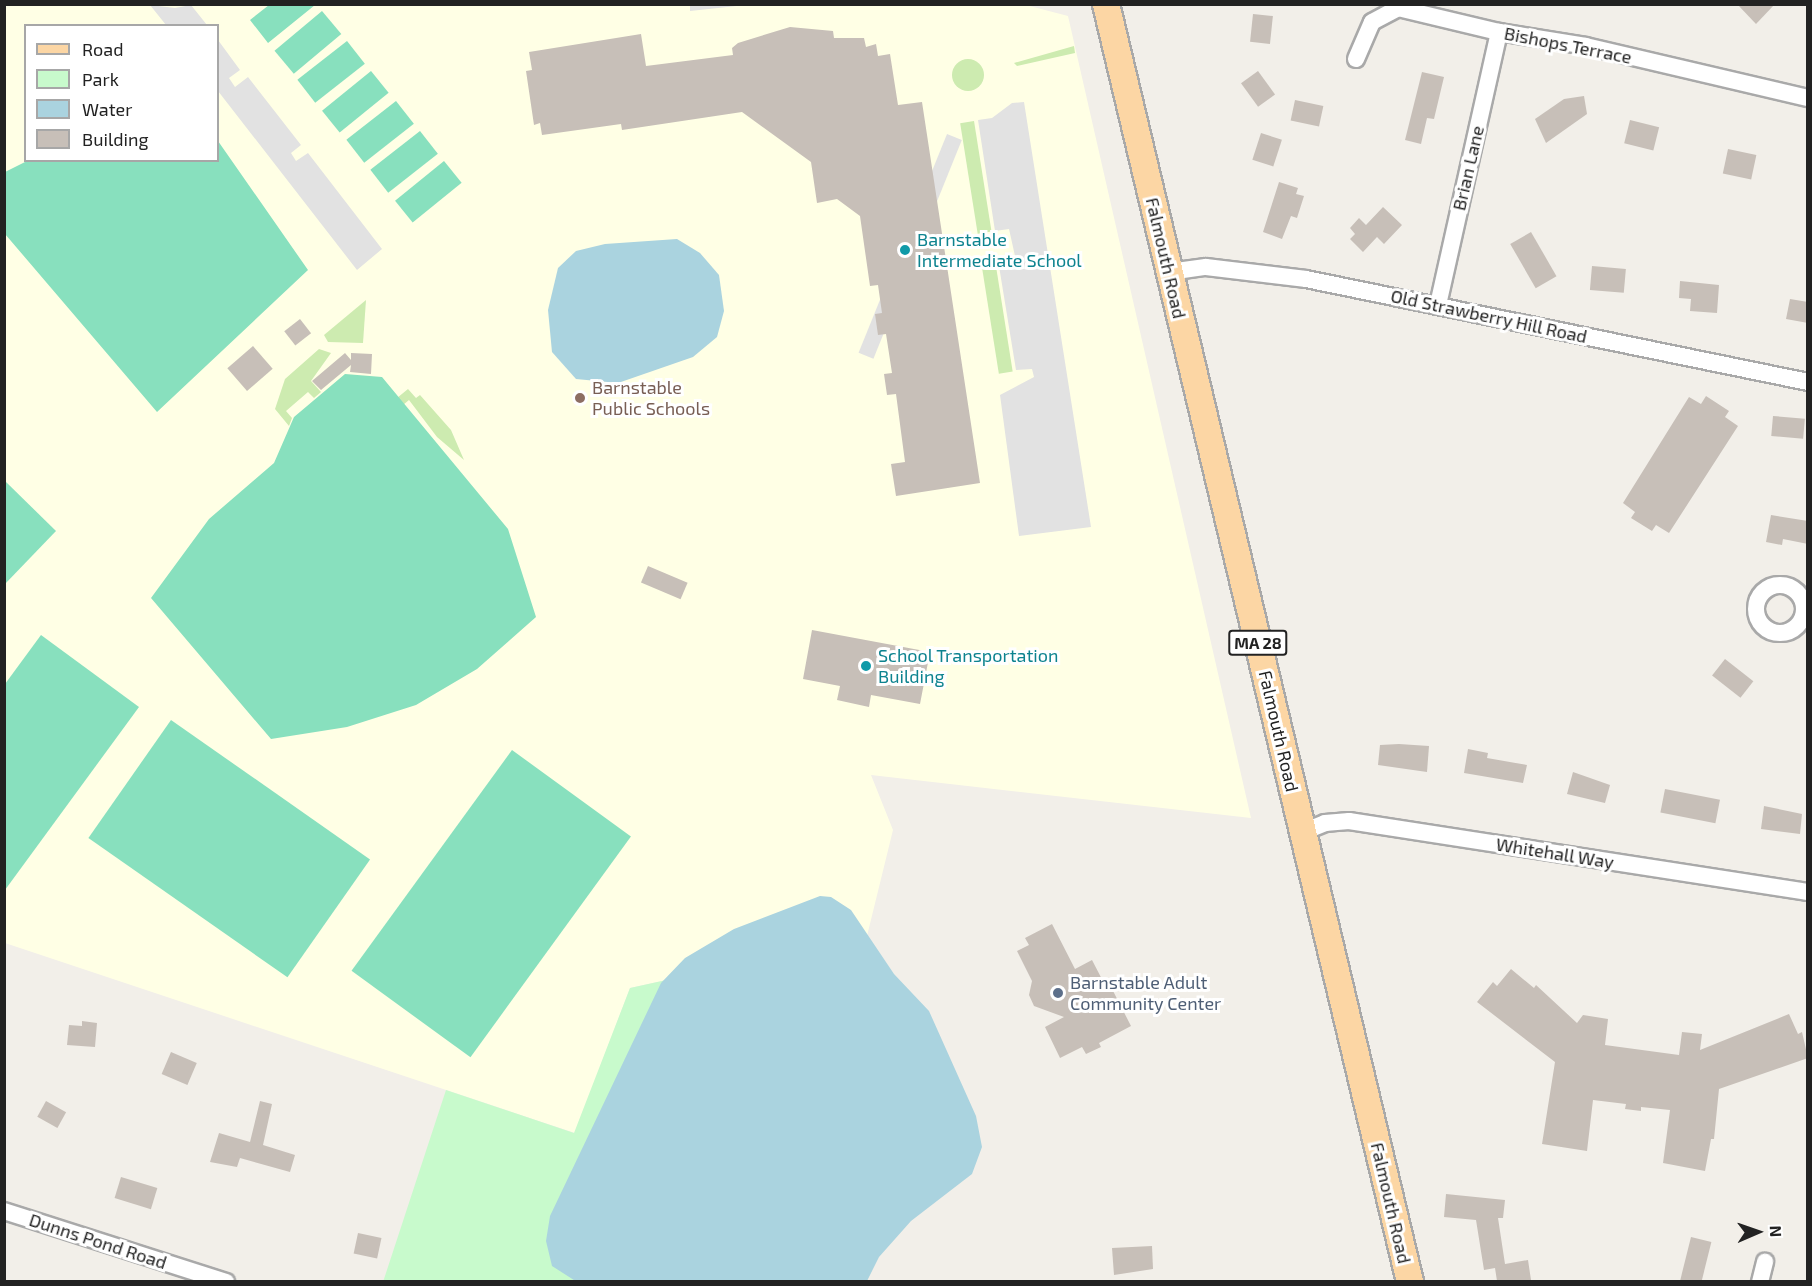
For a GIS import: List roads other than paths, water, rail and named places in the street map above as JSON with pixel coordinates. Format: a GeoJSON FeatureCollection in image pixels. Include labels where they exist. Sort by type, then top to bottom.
{"type":"FeatureCollection","features":[{"type":"Feature","properties":{"kind":"main road","name":"Falmouth Road"},"geometry":{"type":"LineString","coordinates":[[1106,4],[1410,1281]]}},
{"type":"Feature","properties":{"kind":"street","name":"Bishops Terrace"},"geometry":{"type":"LineString","coordinates":[[1356,59],[1372,22],[1398,8],[1499,32],[1586,46],[1807,93]]}},
{"type":"Feature","properties":{"kind":"street","name":"Brian Lane"},"geometry":{"type":"LineString","coordinates":[[1437,305],[1499,32]]}},
{"type":"Feature","properties":{"kind":"street","name":"Old Strawberry Hill Road"},"geometry":{"type":"LineString","coordinates":[[1169,272],[1217,268],[1306,279],[1808,382]]}},
{"type":"Feature","properties":{"kind":"street","name":"Whitehall Way"},"geometry":{"type":"LineString","coordinates":[[1303,832],[1324,823],[1349,821],[1808,892]]}},
{"type":"Feature","properties":{"kind":"street","name":"Dunns Pond Road"},"geometry":{"type":"LineString","coordinates":[[4,1211],[226,1281]]}},
{"type":"Feature","properties":{"kind":"street"},"geometry":{"type":"LineString","coordinates":[[1761,1281],[1765,1262]]}},
{"type":"Feature","properties":{"kind":"water"},"geometry":{"type":"Polygon","coordinates":[[[677,239],[700,253],[719,275],[724,311],[717,337],[693,357],[618,383],[576,379],[552,352],[548,310],[558,268],[576,251],[605,244],[677,239]]]}},
{"type":"Feature","properties":{"kind":"water"},"geometry":{"type":"Polygon","coordinates":[[[820,896],[831,897],[851,910],[894,974],[929,1011],[976,1116],[982,1147],[972,1174],[911,1221],[879,1257],[867,1281],[577,1282],[552,1266],[546,1241],[550,1216],[661,983],[685,958],[734,929],[820,896]]]}},
{"type":"Feature","properties":{"kind":"place","name":"Barnstable Intermediate School"},"geometry":{"type":"Point","coordinates":[905,250]}},
{"type":"Feature","properties":{"kind":"place","name":"Barnstable Public Schools"},"geometry":{"type":"Point","coordinates":[580,398]}},
{"type":"Feature","properties":{"kind":"place","name":"School Transportation Building"},"geometry":{"type":"Point","coordinates":[866,666]}},
{"type":"Feature","properties":{"kind":"place","name":"Barnstable Adult Community Center"},"geometry":{"type":"Point","coordinates":[1058,993]}}]}
